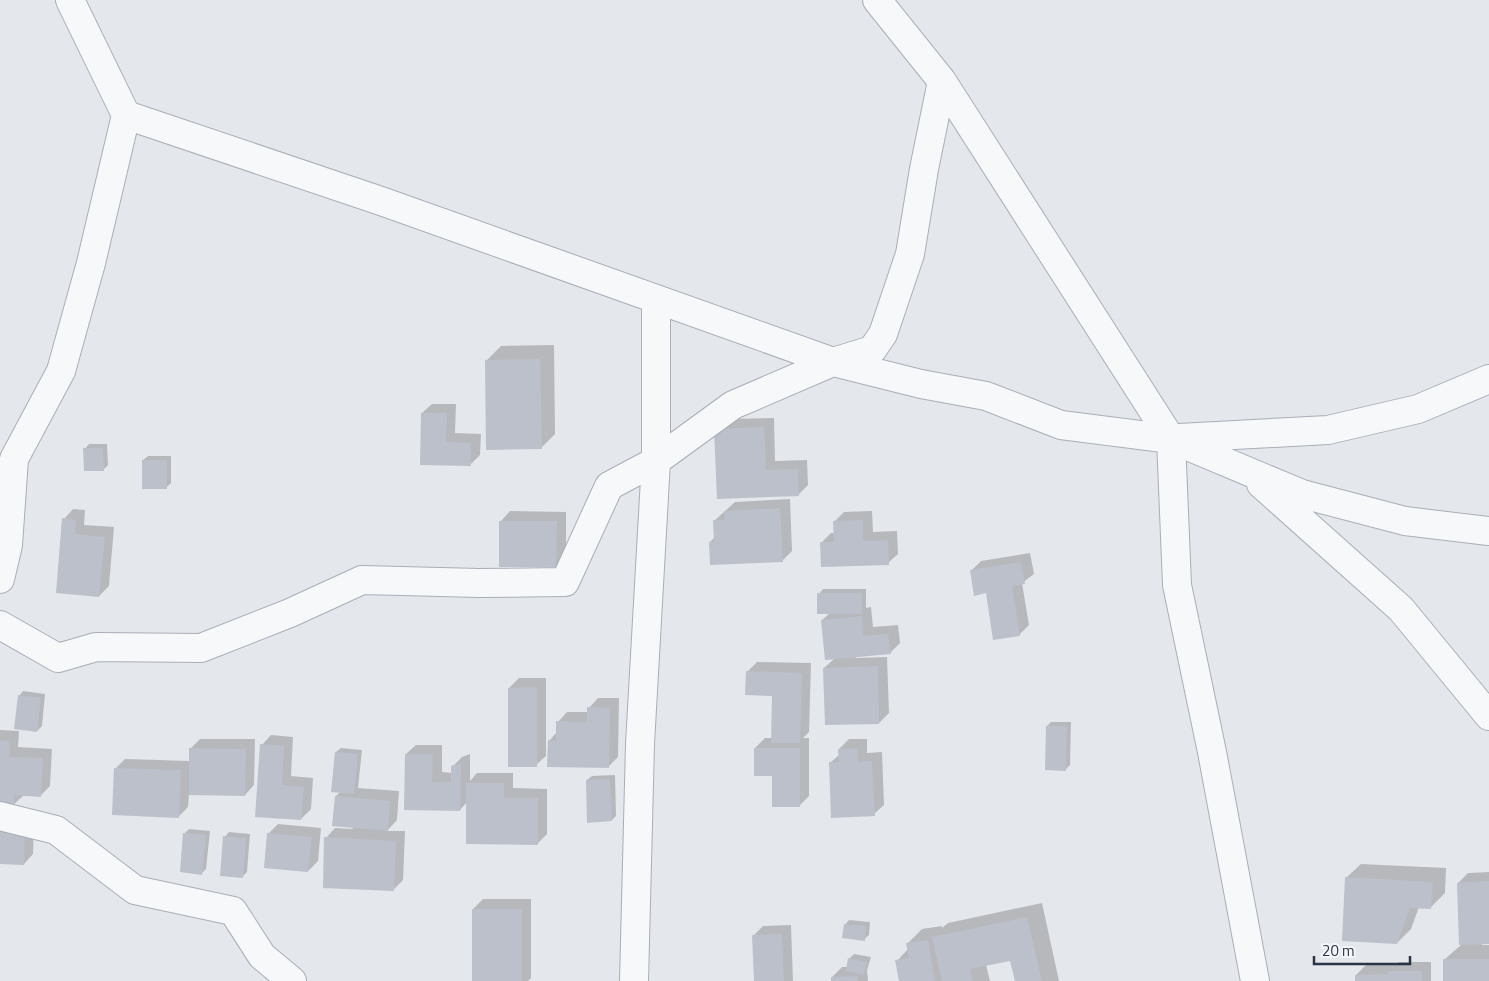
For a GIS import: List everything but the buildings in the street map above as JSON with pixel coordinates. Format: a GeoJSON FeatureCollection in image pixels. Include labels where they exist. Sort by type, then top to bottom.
{"type":"FeatureCollection","features":[{"type":"Feature","properties":{"kind":"street"},"geometry":{"type":"LineString","coordinates":[[0,579],[8,545],[14,459],[61,371],[91,263],[126,115],[70,0]]}},
{"type":"Feature","properties":{"kind":"street"},"geometry":{"type":"LineString","coordinates":[[877,0],[942,82],[1171,439],[1177,585],[1212,752],[1255,981]]}},
{"type":"Feature","properties":{"kind":"street"},"geometry":{"type":"LineString","coordinates":[[0,625],[58,658],[96,647],[202,648],[290,613],[362,580],[479,583],[565,582],[609,486],[656,461],[733,405],[833,362],[872,350],[883,334],[910,254],[924,169],[942,82]]}},
{"type":"Feature","properties":{"kind":"street"},"geometry":{"type":"LineString","coordinates":[[126,115],[381,201],[833,362],[921,384],[986,396],[1061,425],[1171,439],[1328,430],[1418,410],[1489,398]]}},
{"type":"Feature","properties":{"kind":"street"},"geometry":{"type":"LineString","coordinates":[[634,981],[640,744],[656,461],[656,299]]}},
{"type":"Feature","properties":{"kind":"street"},"geometry":{"type":"LineString","coordinates":[[1418,410],[1489,380]]}},
{"type":"Feature","properties":{"kind":"street"},"geometry":{"type":"LineString","coordinates":[[1171,439],[1302,494],[1405,521],[1489,531]]}},
{"type":"Feature","properties":{"kind":"street"},"geometry":{"type":"LineString","coordinates":[[1243,468],[1401,609],[1489,716]]}},
{"type":"Feature","properties":{"kind":"street"},"geometry":{"type":"LineString","coordinates":[[0,816],[56,830],[135,890],[233,911],[262,956],[292,981]]}}]}
